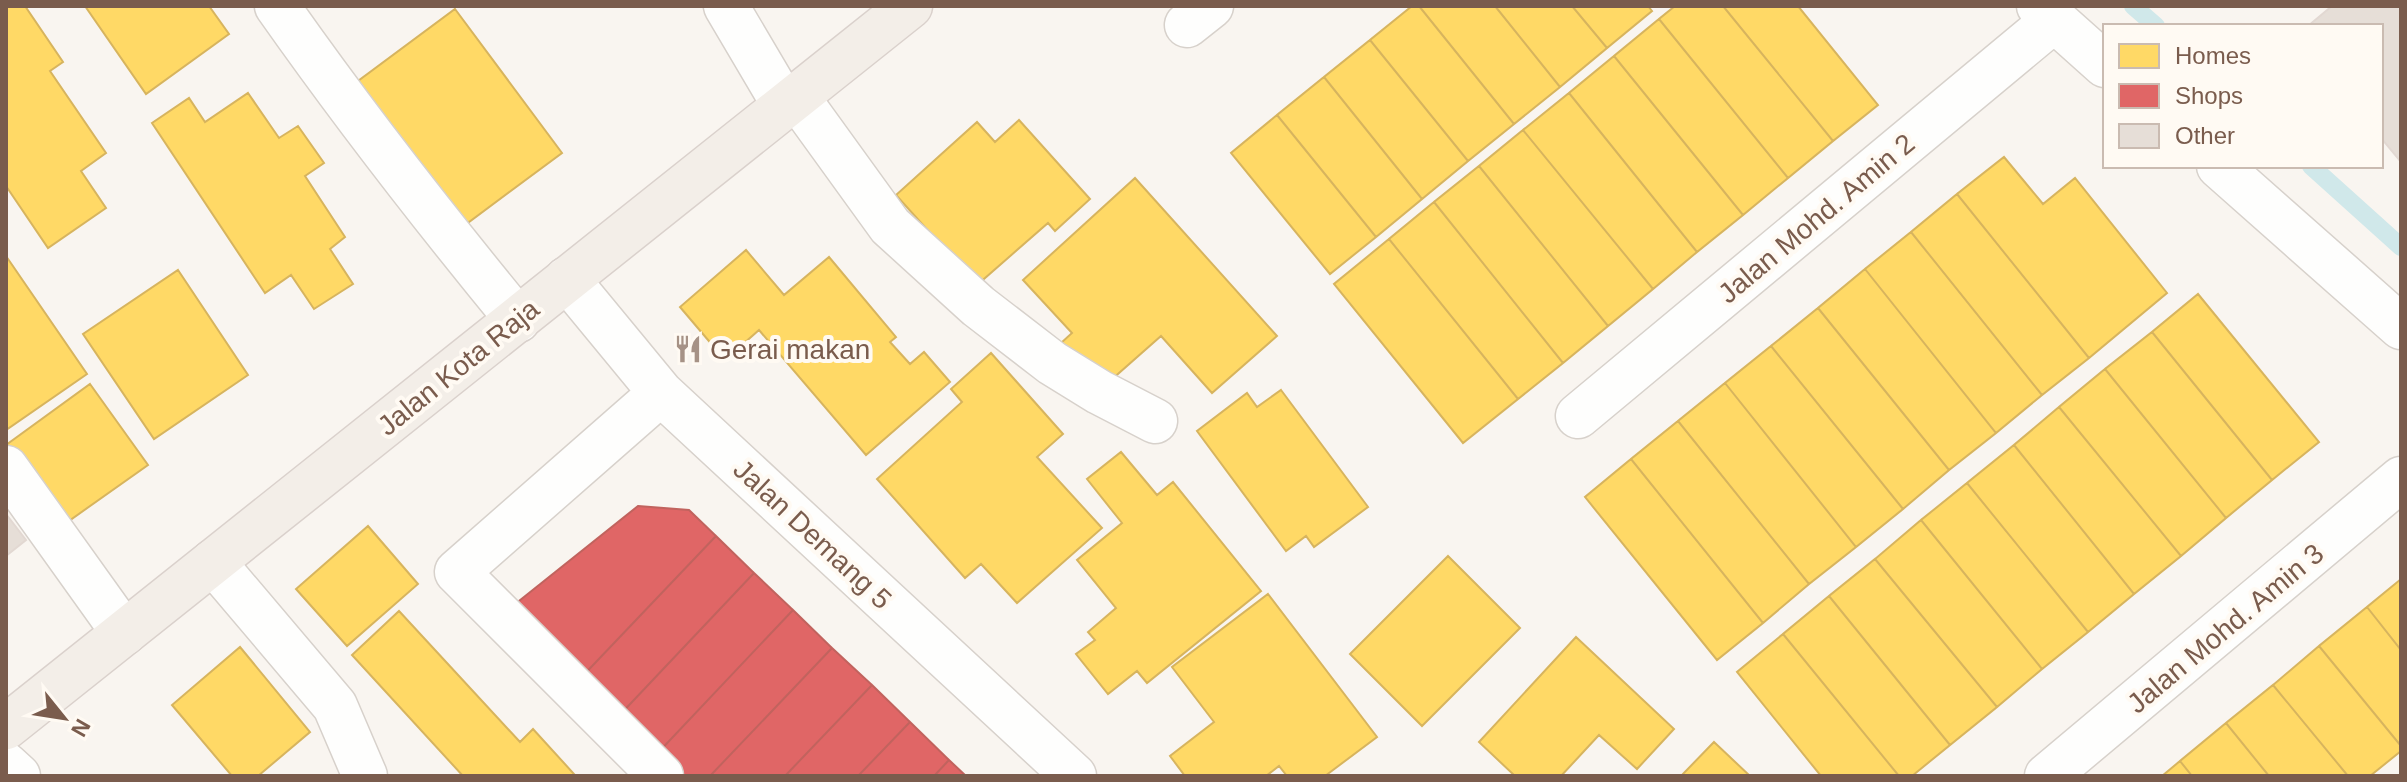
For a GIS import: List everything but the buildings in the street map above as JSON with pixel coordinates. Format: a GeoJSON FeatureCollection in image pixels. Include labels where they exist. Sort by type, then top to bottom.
{"type":"FeatureCollection","features":[{"type":"Feature","properties":{"kind":"main road","name":"Jalan Kota Raja"},"geometry":{"type":"LineString","coordinates":[[6,727],[910,6]]}},
{"type":"Feature","properties":{"kind":"street"},"geometry":{"type":"LineString","coordinates":[[277,6],[442,228],[518,320]]}},
{"type":"Feature","properties":{"kind":"street"},"geometry":{"type":"LineString","coordinates":[[726,6],[791,101],[890,226],[978,306],[1052,363],[1155,421]]}},
{"type":"Feature","properties":{"kind":"street"},"geometry":{"type":"LineString","coordinates":[[2046,13],[2103,63]]}},
{"type":"Feature","properties":{"kind":"street","name":"Jalan Mohd. Amin 2"},"geometry":{"type":"LineString","coordinates":[[1578,416],[2046,13]]}},
{"type":"Feature","properties":{"kind":"street"},"geometry":{"type":"LineString","coordinates":[[2221,168],[2401,327]]}},
{"type":"Feature","properties":{"kind":"street","name":"Jalan Demang 5"},"geometry":{"type":"LineString","coordinates":[[567,279],[661,393],[1074,776]]}},
{"type":"Feature","properties":{"kind":"street"},"geometry":{"type":"LineString","coordinates":[[661,393],[457,572],[661,776]]}},
{"type":"Feature","properties":{"kind":"street"},"geometry":{"type":"LineString","coordinates":[[6,468],[124,633]]}},
{"type":"Feature","properties":{"kind":"street","name":"Jalan Mohd. Amin 3"},"geometry":{"type":"LineString","coordinates":[[2047,776],[2401,479]]}},
{"type":"Feature","properties":{"kind":"street"},"geometry":{"type":"LineString","coordinates":[[213,562],[335,706],[365,776]]}},
{"type":"Feature","properties":{"kind":"street"},"geometry":{"type":"LineString","coordinates":[[6,765],[18,776]]}},
{"type":"Feature","properties":{"kind":"waterway"},"geometry":{"type":"LineString","coordinates":[[2133,6],[2154,24]]}},
{"type":"Feature","properties":{"kind":"waterway"},"geometry":{"type":"LineString","coordinates":[[2313,168],[2401,247]]}},
{"type":"Feature","properties":{"kind":"place","name":"Gerai makan"},"geometry":{"type":"Point","coordinates":[688,349]}}]}
